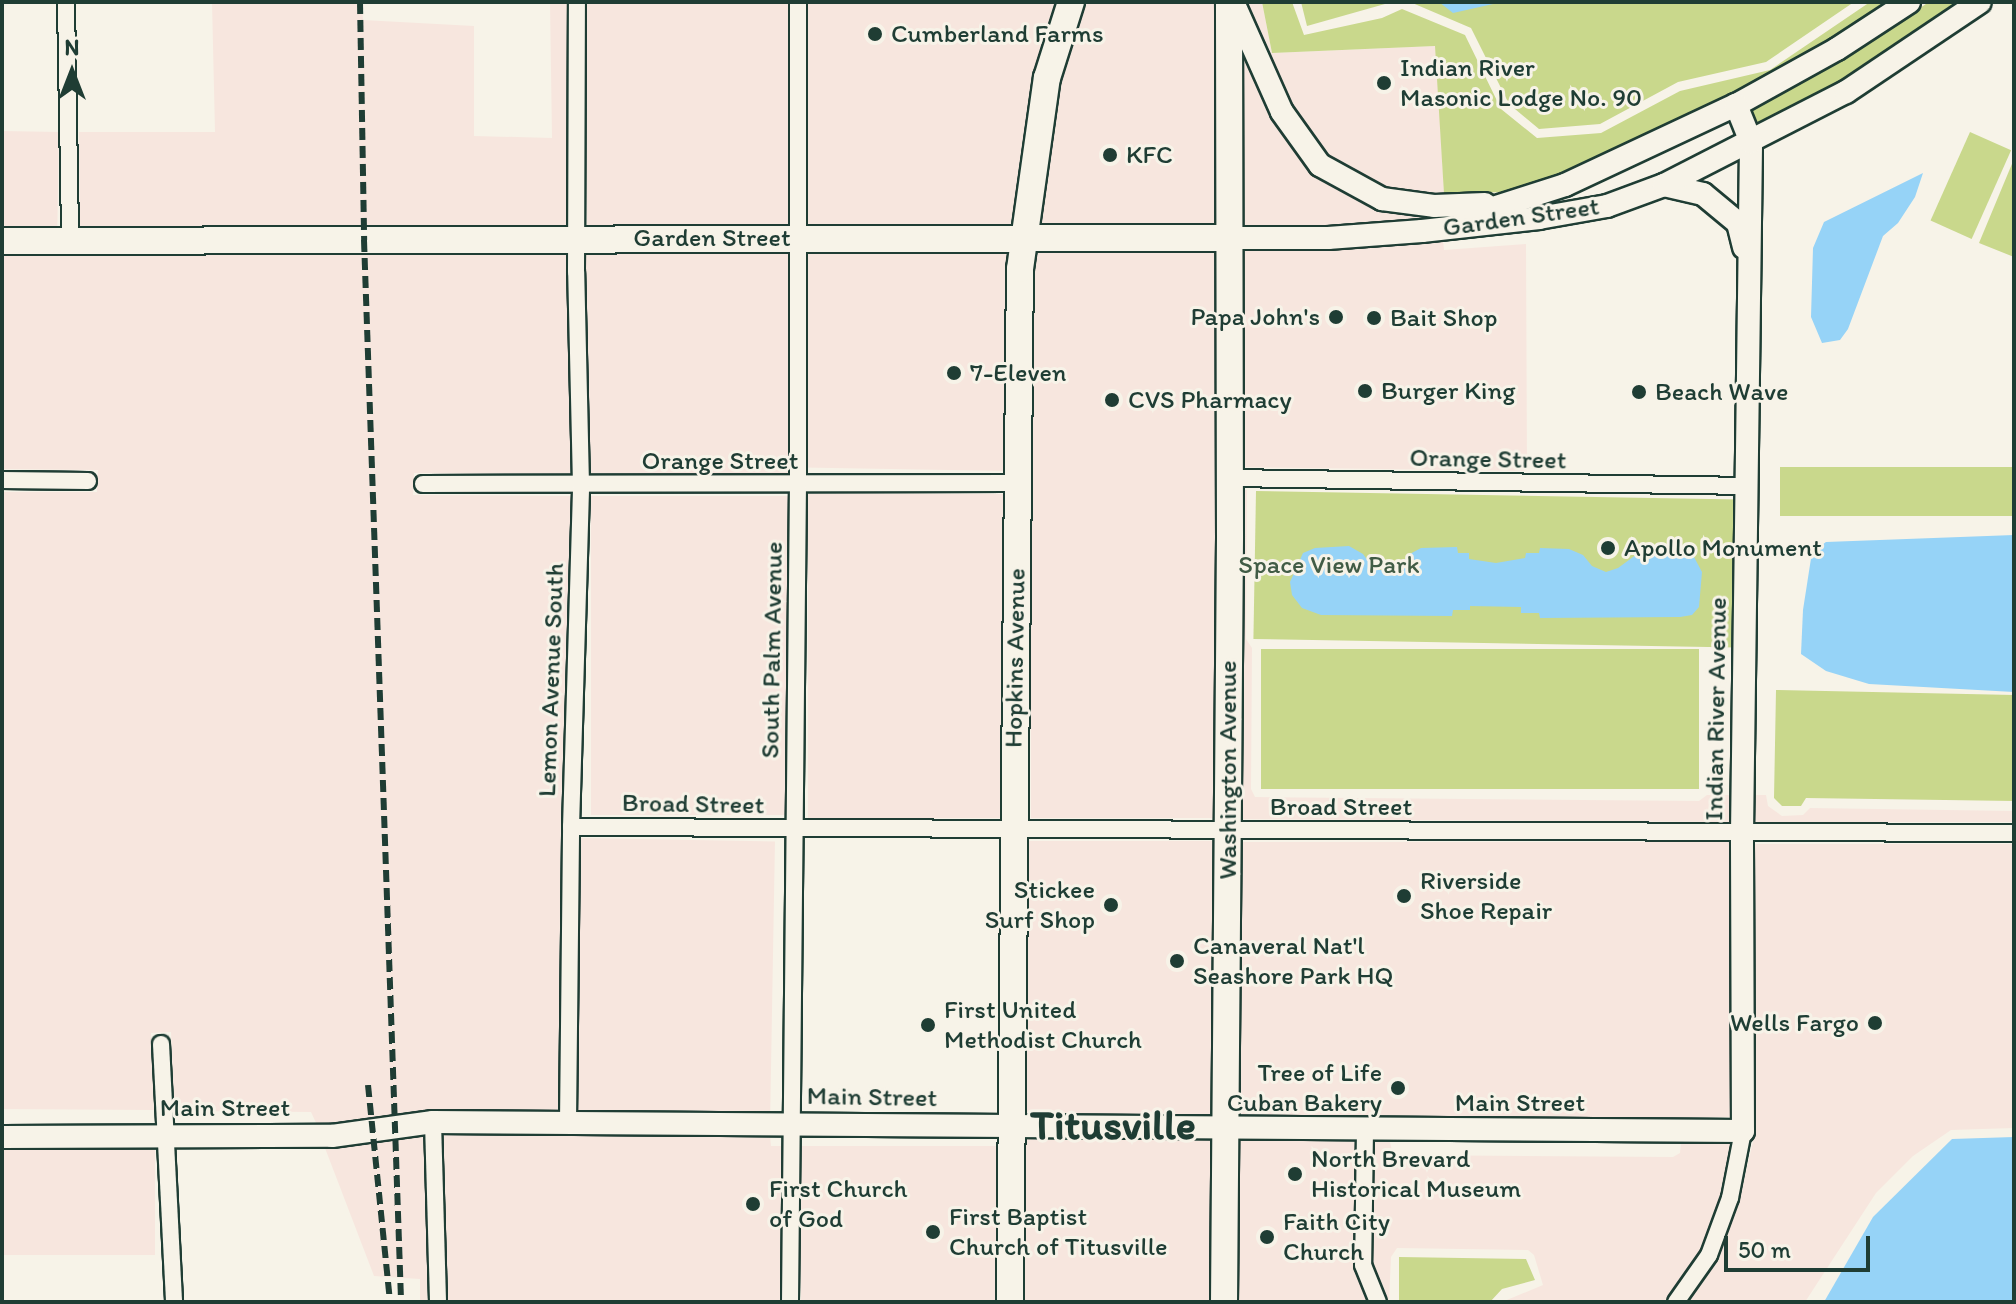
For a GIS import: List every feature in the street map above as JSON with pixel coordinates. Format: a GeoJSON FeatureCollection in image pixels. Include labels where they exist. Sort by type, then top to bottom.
{"type":"FeatureCollection","features":[{"type":"Feature","properties":{"kind":"main road","name":"Washington Avenue"},"geometry":{"type":"LineString","coordinates":[[1224,1302],[1231,2]]}},
{"type":"Feature","properties":{"kind":"main road","name":"Hopkins Avenue"},"geometry":{"type":"LineString","coordinates":[[1010,1302],[1016,483],[1022,236],[1047,78],[1068,11]]}},
{"type":"Feature","properties":{"kind":"main road","name":"Garden Street"},"geometry":{"type":"LineString","coordinates":[[2,241],[1022,236],[1228,238]]}},
{"type":"Feature","properties":{"kind":"street"},"geometry":{"type":"LineString","coordinates":[[66,2],[70,240]]}},
{"type":"Feature","properties":{"kind":"street","name":"Lemon Avenue South"},"geometry":{"type":"LineString","coordinates":[[568,1122],[571,827],[581,485],[576,238],[577,2]]}},
{"type":"Feature","properties":{"kind":"street","name":"South Palm Avenue"},"geometry":{"type":"LineString","coordinates":[[790,1302],[798,485],[798,2]]}},
{"type":"Feature","properties":{"kind":"street"},"geometry":{"type":"LineString","coordinates":[[1231,2],[1282,112],[1320,165],[1382,199],[1434,206],[1506,203]]}},
{"type":"Feature","properties":{"kind":"street","name":"Garden Street"},"geometry":{"type":"LineString","coordinates":[[1422,231],[1565,185],[1736,105],[1837,49],[1909,2]]}},
{"type":"Feature","properties":{"kind":"street","name":"Garden Street"},"geometry":{"type":"LineString","coordinates":[[1228,238],[1328,238],[1422,231],[1539,218],[1607,206],[1664,185],[1846,92],[1980,2]]}},
{"type":"Feature","properties":{"kind":"street","name":"Indian River Avenue"},"geometry":{"type":"LineString","coordinates":[[1676,1302],[1709,1255],[1730,1198],[1743,1131],[1742,833],[1751,142],[1736,105]]}},
{"type":"Feature","properties":{"kind":"street"},"geometry":{"type":"LineString","coordinates":[[1664,185],[1703,194],[1738,223],[1748,264]]}},
{"type":"Feature","properties":{"kind":"street","name":"Orange Street"},"geometry":{"type":"LineString","coordinates":[[1229,478],[1747,486]]}},
{"type":"Feature","properties":{"kind":"street"},"geometry":{"type":"LineString","coordinates":[[2,480],[88,481]]}},
{"type":"Feature","properties":{"kind":"street","name":"Orange Street"},"geometry":{"type":"LineString","coordinates":[[423,484],[1016,483]]}},
{"type":"Feature","properties":{"kind":"street","name":"Broad Street"},"geometry":{"type":"LineString","coordinates":[[571,827],[2014,833]]}},
{"type":"Feature","properties":{"kind":"street"},"geometry":{"type":"LineString","coordinates":[[161,1044],[174,1302]]}},
{"type":"Feature","properties":{"kind":"street"},"geometry":{"type":"LineString","coordinates":[[433,1122],[438,1302]]}},
{"type":"Feature","properties":{"kind":"street","name":"Main Street"},"geometry":{"type":"LineString","coordinates":[[2,1137],[332,1136],[433,1122],[1743,1131]]}},
{"type":"Feature","properties":{"kind":"street"},"geometry":{"type":"LineString","coordinates":[[1365,1130],[1363,1265],[1378,1302]]}},
{"type":"Feature","properties":{"kind":"shaded area"},"geometry":{"type":"Polygon","coordinates":[[[212,2],[362,2],[363,20],[474,26],[474,136],[552,138],[550,2],[567,2],[566,227],[80,229],[79,132],[215,132],[212,2]]]}},
{"type":"Feature","properties":{"kind":"shaded area"},"geometry":{"type":"Polygon","coordinates":[[[587,2],[788,2],[788,227],[587,227],[587,2]]]}},
{"type":"Feature","properties":{"kind":"shaded area"},"geometry":{"type":"Polygon","coordinates":[[[808,2],[1060,2],[1037,74],[1013,224],[807,227],[808,2]]]}},
{"type":"Feature","properties":{"kind":"shaded area"},"geometry":{"type":"Polygon","coordinates":[[[1082,2],[1219,2],[1218,226],[1033,225],[1056,80],[1082,2]]]}},
{"type":"Feature","properties":{"kind":"shaded area"},"geometry":{"type":"Polygon","coordinates":[[[1244,2],[1262,2],[1272,53],[1436,46],[1444,194],[1385,188],[1327,156],[1290,105],[1244,2]]]}},
{"type":"Feature","properties":{"kind":"shaded area"},"geometry":{"type":"Polygon","coordinates":[[[1238,41],[1273,117],[1316,176],[1378,209],[1428,217],[1328,227],[1238,227],[1238,41]]]}},
{"type":"Feature","properties":{"kind":"shaded area"},"geometry":{"type":"Polygon","coordinates":[[[2,131],[59,132],[57,231],[2,230],[2,131]]]}},
{"type":"Feature","properties":{"kind":"shaded area"},"geometry":{"type":"Polygon","coordinates":[[[1443,240],[1444,250],[1526,244],[1527,471],[1239,467],[1238,249],[1329,249],[1443,240]]]}},
{"type":"Feature","properties":{"kind":"shaded area"},"geometry":{"type":"Polygon","coordinates":[[[807,244],[1011,248],[1007,471],[803,467],[807,244]]]}},
{"type":"Feature","properties":{"kind":"shaded area"},"geometry":{"type":"Polygon","coordinates":[[[1031,248],[1218,248],[1218,818],[1031,818],[1031,248]]]}},
{"type":"Feature","properties":{"kind":"shaded area"},"geometry":{"type":"Polygon","coordinates":[[[566,250],[571,474],[414,473],[413,495],[571,496],[561,815],[558,1111],[424,1111],[317,1125],[311,1112],[174,1111],[171,1032],[151,1033],[154,1110],[2,1109],[3,492],[97,492],[98,470],[3,469],[2,252],[566,250]]]}},
{"type":"Feature","properties":{"kind":"shaded area"},"geometry":{"type":"Polygon","coordinates":[[[586,250],[788,250],[788,474],[586,474],[586,250]]]}},
{"type":"Feature","properties":{"kind":"shaded area"},"geometry":{"type":"Polygon","coordinates":[[[1239,490],[1247,490],[1246,639],[1252,648],[1251,789],[1255,797],[1699,801],[1707,795],[1733,795],[1733,822],[1238,819],[1239,490]]]}},
{"type":"Feature","properties":{"kind":"shaded area"},"geometry":{"type":"Polygon","coordinates":[[[808,494],[1006,494],[1006,818],[808,818],[808,494]]]}},
{"type":"Feature","properties":{"kind":"shaded area"},"geometry":{"type":"Polygon","coordinates":[[[591,496],[788,496],[788,815],[591,815],[591,496]]]}},
{"type":"Feature","properties":{"kind":"shaded area"},"geometry":{"type":"Polygon","coordinates":[[[1753,795],[1766,795],[1768,806],[1782,816],[1803,815],[1810,808],[2014,811],[2014,822],[1752,822],[1753,795]]]}},
{"type":"Feature","properties":{"kind":"shaded area"},"geometry":{"type":"Polygon","coordinates":[[[581,838],[775,841],[770,1114],[576,1111],[581,838]]]}},
{"type":"Feature","properties":{"kind":"shaded area"},"geometry":{"type":"Polygon","coordinates":[[[1024,841],[1218,841],[1218,1116],[1024,1116],[1024,841]]]}},
{"type":"Feature","properties":{"kind":"shaded area"},"geometry":{"type":"Polygon","coordinates":[[[1238,842],[1732,842],[1732,1117],[1238,1117],[1238,842]]]}},
{"type":"Feature","properties":{"kind":"shaded area"},"geometry":{"type":"Polygon","coordinates":[[[1752,844],[2014,844],[2014,1128],[1951,1130],[1913,1156],[1876,1193],[1805,1302],[1689,1302],[1717,1262],[1739,1202],[1753,1142],[1752,844]]]}},
{"type":"Feature","properties":{"kind":"shaded area"},"geometry":{"type":"Polygon","coordinates":[[[443,1133],[770,1136],[771,1146],[781,1146],[780,1302],[448,1302],[443,1133]]]}},
{"type":"Feature","properties":{"kind":"shaded area"},"geometry":{"type":"Polygon","coordinates":[[[424,1135],[428,1302],[420,1302],[420,1279],[374,1276],[325,1148],[424,1135]]]}},
{"type":"Feature","properties":{"kind":"shaded area"},"geometry":{"type":"Polygon","coordinates":[[[1021,1138],[1216,1138],[1216,1302],[1021,1302],[1021,1138]]]}},
{"type":"Feature","properties":{"kind":"shaded area"},"geometry":{"type":"Polygon","coordinates":[[[1236,1139],[1355,1141],[1353,1265],[1367,1302],[1234,1302],[1236,1139]]]}},
{"type":"Feature","properties":{"kind":"shaded area"},"geometry":{"type":"Polygon","coordinates":[[[1375,1142],[1390,1142],[1392,1151],[1399,1155],[1673,1157],[1680,1153],[1681,1142],[1731,1142],[1721,1195],[1701,1249],[1664,1302],[1502,1302],[1543,1285],[1534,1255],[1528,1250],[1397,1248],[1391,1257],[1389,1302],[1373,1262],[1375,1142]]]}},
{"type":"Feature","properties":{"kind":"shaded area"},"geometry":{"type":"Polygon","coordinates":[[[801,1146],[1001,1146],[1001,1302],[801,1302],[801,1146]]]}},
{"type":"Feature","properties":{"kind":"shaded area"},"geometry":{"type":"Polygon","coordinates":[[[2,1148],[155,1148],[155,1255],[2,1255],[2,1148]]]}},
{"type":"Feature","properties":{"kind":"green space"},"geometry":{"type":"Polygon","coordinates":[[[1262,2],[1292,2],[1304,35],[1382,18],[1402,9],[1465,35],[1501,109],[1537,138],[1601,133],[1680,91],[1770,70],[1870,2],[1889,2],[1833,39],[1732,95],[1562,174],[1504,192],[1444,194],[1435,46],[1272,53],[1262,2]]]}},
{"type":"Feature","properties":{"kind":"green space"},"geometry":{"type":"Polygon","coordinates":[[[1301,2],[1392,2],[1307,26],[1301,2]]]}},
{"type":"Feature","properties":{"kind":"green space"},"geometry":{"type":"Polygon","coordinates":[[[1410,2],[1854,2],[1766,62],[1678,82],[1600,124],[1539,129],[1509,104],[1471,28],[1410,2]]]}},
{"type":"Feature","properties":{"kind":"green space"},"geometry":{"type":"Polygon","coordinates":[[[1929,2],[1961,2],[1841,82],[1756,127],[1749,111],[1842,59],[1929,2]]]}},
{"type":"Feature","properties":{"kind":"green space"},"geometry":{"type":"Polygon","coordinates":[[[1970,132],[2011,150],[1972,239],[1931,221],[1970,132]]]}},
{"type":"Feature","properties":{"kind":"green space"},"geometry":{"type":"Polygon","coordinates":[[[2014,159],[2014,257],[1979,243],[2014,159]]]}},
{"type":"Feature","properties":{"kind":"green space"},"geometry":{"type":"Polygon","coordinates":[[[1780,467],[2014,467],[2014,516],[1780,516],[1780,467]]]}},
{"type":"Feature","properties":{"kind":"green space","name":"Space View Park"},"geometry":{"type":"Polygon","coordinates":[[[1256,491],[1739,499],[1736,647],[1253,639],[1256,491]]]}},
{"type":"Feature","properties":{"kind":"green space"},"geometry":{"type":"Polygon","coordinates":[[[1261,649],[1699,649],[1699,789],[1261,789],[1261,649]]]}},
{"type":"Feature","properties":{"kind":"green space"},"geometry":{"type":"Polygon","coordinates":[[[1776,690],[2014,695],[2014,801],[1806,798],[1801,806],[1782,806],[1774,798],[1776,690]]]}},
{"type":"Feature","properties":{"kind":"green space"},"geometry":{"type":"Polygon","coordinates":[[[1399,1257],[1526,1259],[1535,1280],[1502,1289],[1490,1302],[1399,1302],[1399,1257]]]}},
{"type":"Feature","properties":{"kind":"water"},"geometry":{"type":"Polygon","coordinates":[[[1439,2],[1502,2],[1453,13],[1439,2]]]}},
{"type":"Feature","properties":{"kind":"water"},"geometry":{"type":"Polygon","coordinates":[[[1923,173],[1915,197],[1898,223],[1883,236],[1848,329],[1840,340],[1822,343],[1811,317],[1813,248],[1824,222],[1923,173]]]}},
{"type":"Feature","properties":{"kind":"water"},"geometry":{"type":"Polygon","coordinates":[[[2014,535],[2014,692],[1869,684],[1826,671],[1801,654],[1803,610],[1812,552],[1826,542],[2014,535]]]}},
{"type":"Feature","properties":{"kind":"water"},"geometry":{"type":"Polygon","coordinates":[[[1349,546],[1363,554],[1373,568],[1388,572],[1401,566],[1408,555],[1421,548],[1457,547],[1458,553],[1469,553],[1469,559],[1496,563],[1525,558],[1526,553],[1539,553],[1540,548],[1569,549],[1606,572],[1618,568],[1644,549],[1682,551],[1694,557],[1702,572],[1699,607],[1692,615],[1680,617],[1540,618],[1539,613],[1521,613],[1521,607],[1470,606],[1470,610],[1453,610],[1452,616],[1321,615],[1302,608],[1292,595],[1290,582],[1303,553],[1315,548],[1349,546]]]}},
{"type":"Feature","properties":{"kind":"water"},"geometry":{"type":"Polygon","coordinates":[[[2014,1137],[2014,1302],[1824,1302],[1873,1217],[1952,1139],[2014,1137]]]}},
{"type":"Feature","properties":{"kind":"railway"},"geometry":{"type":"LineString","coordinates":[[360,2],[364,240],[401,1302]]}},
{"type":"Feature","properties":{"kind":"railway"},"geometry":{"type":"LineString","coordinates":[[368,1085],[390,1300]]}},
{"type":"Feature","properties":{"kind":"place","name":"Cumberland Farms"},"geometry":{"type":"Point","coordinates":[875,34]}},
{"type":"Feature","properties":{"kind":"place","name":"Indian River Masonic Lodge No. 90"},"geometry":{"type":"Point","coordinates":[1384,83]}},
{"type":"Feature","properties":{"kind":"place","name":"KFC"},"geometry":{"type":"Point","coordinates":[1110,155]}},
{"type":"Feature","properties":{"kind":"place","name":"Papa John's"},"geometry":{"type":"Point","coordinates":[1336,317]}},
{"type":"Feature","properties":{"kind":"place","name":"Bait Shop"},"geometry":{"type":"Point","coordinates":[1374,318]}},
{"type":"Feature","properties":{"kind":"place","name":"7-Eleven"},"geometry":{"type":"Point","coordinates":[954,373]}},
{"type":"Feature","properties":{"kind":"place","name":"Burger King"},"geometry":{"type":"Point","coordinates":[1365,391]}},
{"type":"Feature","properties":{"kind":"place","name":"Beach Wave"},"geometry":{"type":"Point","coordinates":[1639,392]}},
{"type":"Feature","properties":{"kind":"place","name":"CVS Pharmacy"},"geometry":{"type":"Point","coordinates":[1112,400]}},
{"type":"Feature","properties":{"kind":"place","name":"Apollo Monument"},"geometry":{"type":"Point","coordinates":[1608,548]}},
{"type":"Feature","properties":{"kind":"place","name":"Riverside Shoe Repair"},"geometry":{"type":"Point","coordinates":[1404,896]}},
{"type":"Feature","properties":{"kind":"place","name":"Stickee Surf Shop"},"geometry":{"type":"Point","coordinates":[1111,905]}},
{"type":"Feature","properties":{"kind":"place","name":"Canaveral Nat'l Seashore Park HQ"},"geometry":{"type":"Point","coordinates":[1177,961]}},
{"type":"Feature","properties":{"kind":"place","name":"Wells Fargo"},"geometry":{"type":"Point","coordinates":[1875,1023]}},
{"type":"Feature","properties":{"kind":"place","name":"First United Methodist Church"},"geometry":{"type":"Point","coordinates":[928,1025]}},
{"type":"Feature","properties":{"kind":"place","name":"Tree of Life Cuban Bakery"},"geometry":{"type":"Point","coordinates":[1398,1088]}},
{"type":"Feature","properties":{"kind":"place","name":"North Brevard Historical Museum"},"geometry":{"type":"Point","coordinates":[1295,1174]}},
{"type":"Feature","properties":{"kind":"place","name":"First Church of God"},"geometry":{"type":"Point","coordinates":[753,1204]}},
{"type":"Feature","properties":{"kind":"place","name":"First Baptist Church of Titusville"},"geometry":{"type":"Point","coordinates":[933,1232]}},
{"type":"Feature","properties":{"kind":"place","name":"Faith City Church"},"geometry":{"type":"Point","coordinates":[1267,1237]}},
{"type":"Feature","properties":{"kind":"district","name":"Titusville"},"geometry":{"type":"Point","coordinates":[1113,1125]}}]}
